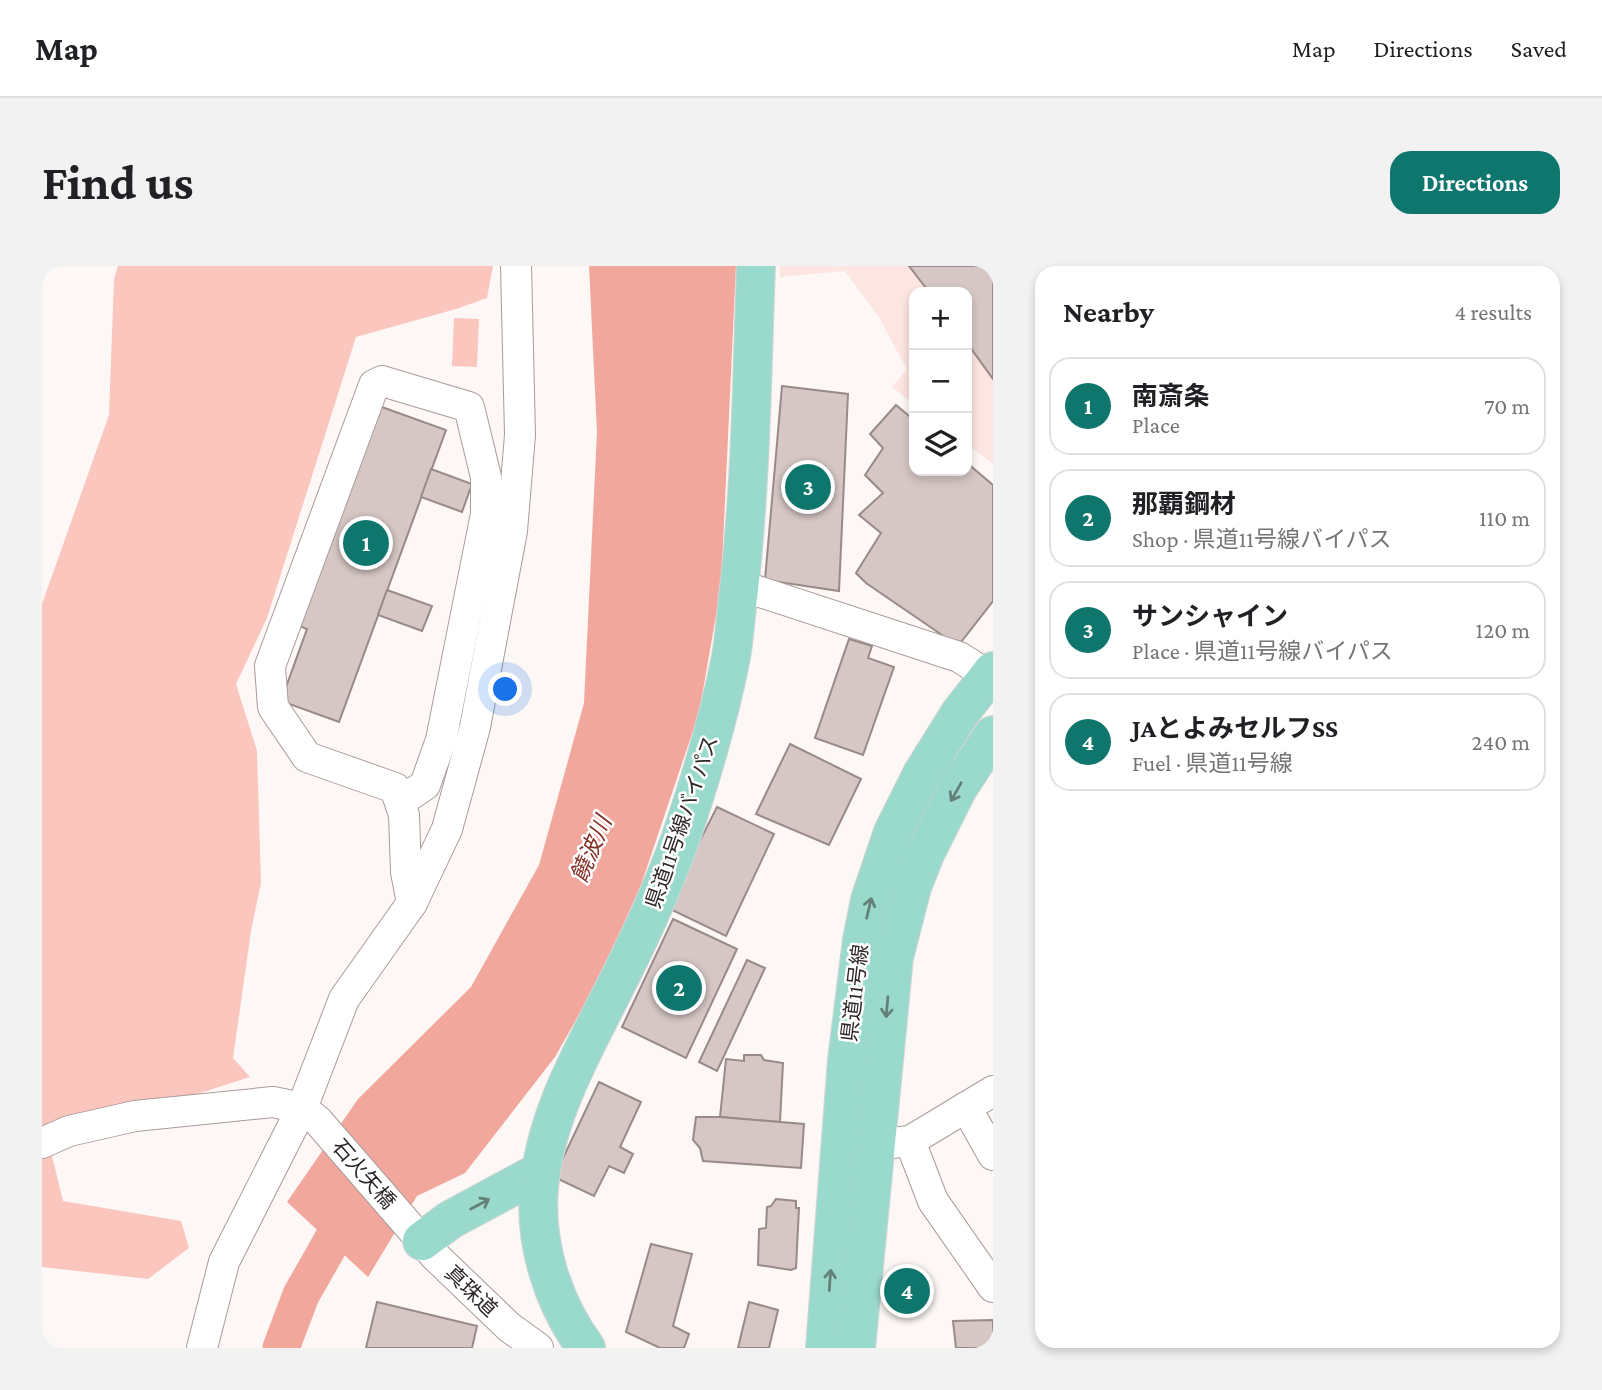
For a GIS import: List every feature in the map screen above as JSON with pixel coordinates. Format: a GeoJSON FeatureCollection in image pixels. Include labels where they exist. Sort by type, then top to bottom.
{"type":"FeatureCollection","features":[{"type":"Feature","properties":{"kind":"main road","name":"県道11号線バイパス"},"geometry":{"type":"LineString","coordinates":[[586,1348],[566,1316],[548,1272],[538,1204],[541,1171],[554,1115],[653,911],[707,759],[731,656],[747,520],[756,266]]}},
{"type":"Feature","properties":{"kind":"main road","name":"県道11号線"},"geometry":{"type":"LineString","coordinates":[[825,1348],[847,1060],[862,940],[870,900],[893,832],[922,774],[960,713],[991,673]]}},
{"type":"Feature","properties":{"kind":"main road","name":"県道11号線"},"geometry":{"type":"LineString","coordinates":[[856,1348],[892,1141],[889,990],[901,924],[925,854],[941,819],[993,735]]}},
{"type":"Feature","properties":{"kind":"main road"},"geometry":{"type":"LineString","coordinates":[[416,1234],[450,1220],[541,1171]]}},
{"type":"Feature","properties":{"kind":"street"},"geometry":{"type":"LineString","coordinates":[[202,1348],[224,1262],[310,1114],[344,999],[412,903],[447,829],[475,727],[512,531],[520,435],[516,266]]}},
{"type":"Feature","properties":{"kind":"street"},"geometry":{"type":"LineString","coordinates":[[401,801],[425,785],[440,740],[486,514],[486,477],[469,407],[382,381],[374,385],[270,666],[273,708],[307,757],[395,789],[404,815],[406,872],[412,903]]}},
{"type":"Feature","properties":{"kind":"street"},"geometry":{"type":"LineString","coordinates":[[739,586],[959,657],[991,673]]}},
{"type":"Feature","properties":{"kind":"street"},"geometry":{"type":"LineString","coordinates":[[993,1091],[966,1107],[892,1141],[993,1287]]}},
{"type":"Feature","properties":{"kind":"street"},"geometry":{"type":"LineString","coordinates":[[42,1143],[69,1132],[135,1116],[273,1102],[310,1114]]}},
{"type":"Feature","properties":{"kind":"street"},"geometry":{"type":"LineString","coordinates":[[966,1107],[993,1155]]}},
{"type":"Feature","properties":{"kind":"street","name":"石火矢橋"},"geometry":{"type":"LineString","coordinates":[[310,1114],[416,1234]]}},
{"type":"Feature","properties":{"kind":"street","name":"真珠道"},"geometry":{"type":"LineString","coordinates":[[416,1234],[471,1292],[509,1327],[538,1348]]}},
{"type":"Feature","properties":{"kind":"shaded area"},"geometry":{"type":"Polygon","coordinates":[[[118,266],[493,266],[487,298],[356,337],[267,618],[236,684],[257,751],[261,883],[251,931],[233,1058],[250,1077],[169,1103],[45,1128],[63,1201],[181,1221],[189,1248],[148,1279],[42,1267],[42,604],[109,415],[114,279],[118,266]]]}},
{"type":"Feature","properties":{"kind":"shaded area"},"geometry":{"type":"Polygon","coordinates":[[[780,266],[993,266],[993,464],[972,448],[972,287],[909,287],[909,400],[892,387],[907,370],[879,317],[845,271],[780,277],[780,266]]]}},
{"type":"Feature","properties":{"kind":"shaded area"},"geometry":{"type":"Polygon","coordinates":[[[454,318],[479,319],[477,367],[452,366],[454,318]]]}},
{"type":"Feature","properties":{"kind":"water"},"geometry":{"type":"Polygon","coordinates":[[[589,266],[736,266],[721,587],[699,713],[641,885],[600,977],[555,1057],[465,1173],[417,1196],[368,1277],[287,1202],[358,1099],[471,987],[539,865],[584,703],[597,432],[589,266]]]}},
{"type":"Feature","properties":{"kind":"building"},"geometry":{"type":"Polygon","coordinates":[[[909,266],[993,266],[993,379],[972,350],[972,287],[925,287],[909,266]]]}},
{"type":"Feature","properties":{"kind":"building"},"geometry":{"type":"Polygon","coordinates":[[[782,386],[848,394],[839,591],[765,580],[782,386]]]}},
{"type":"Feature","properties":{"kind":"building"},"geometry":{"type":"Polygon","coordinates":[[[896,405],[909,416],[909,476],[972,476],[972,467],[993,485],[993,601],[958,646],[866,583],[856,573],[881,533],[859,515],[883,493],[865,475],[883,448],[870,434],[896,405]]]}},
{"type":"Feature","properties":{"kind":"building"},"geometry":{"type":"Polygon","coordinates":[[[379,406],[446,430],[339,722],[281,701],[307,629],[299,626],[379,406]]]}},
{"type":"Feature","properties":{"kind":"building"},"geometry":{"type":"Polygon","coordinates":[[[431,469],[472,484],[462,512],[421,497],[431,469]]]}},
{"type":"Feature","properties":{"kind":"building"},"geometry":{"type":"Polygon","coordinates":[[[387,590],[432,606],[422,631],[378,615],[387,590]]]}},
{"type":"Feature","properties":{"kind":"building"},"geometry":{"type":"Polygon","coordinates":[[[849,639],[872,646],[868,658],[894,667],[863,755],[815,738],[849,639]]]}},
{"type":"Feature","properties":{"kind":"building"},"geometry":{"type":"Polygon","coordinates":[[[790,744],[861,779],[829,845],[756,814],[790,744]]]}},
{"type":"Feature","properties":{"kind":"building"},"geometry":{"type":"Polygon","coordinates":[[[717,807],[774,834],[726,936],[666,907],[717,807]]]}},
{"type":"Feature","properties":{"kind":"building"},"geometry":{"type":"Polygon","coordinates":[[[673,919],[737,949],[686,1058],[622,1027],[673,919]]]}},
{"type":"Feature","properties":{"kind":"building"},"geometry":{"type":"Polygon","coordinates":[[[747,960],[765,968],[717,1071],[699,1062],[747,960]]]}},
{"type":"Feature","properties":{"kind":"building"},"geometry":{"type":"Polygon","coordinates":[[[744,1055],[761,1055],[764,1060],[783,1063],[780,1122],[720,1117],[726,1059],[744,1061],[744,1055]]]}},
{"type":"Feature","properties":{"kind":"building"},"geometry":{"type":"Polygon","coordinates":[[[599,1082],[641,1102],[620,1147],[633,1154],[624,1173],[609,1166],[594,1196],[554,1177],[599,1082]]]}},
{"type":"Feature","properties":{"kind":"building"},"geometry":{"type":"Polygon","coordinates":[[[696,1117],[804,1124],[801,1168],[703,1161],[700,1148],[693,1140],[696,1117]]]}},
{"type":"Feature","properties":{"kind":"building"},"geometry":{"type":"Polygon","coordinates":[[[776,1199],[796,1201],[796,1208],[799,1208],[796,1268],[791,1270],[758,1265],[759,1229],[766,1228],[767,1207],[776,1199]]]}},
{"type":"Feature","properties":{"kind":"building"},"geometry":{"type":"Polygon","coordinates":[[[651,1244],[692,1254],[673,1326],[689,1334],[684,1348],[660,1348],[626,1332],[651,1244]]]}},
{"type":"Feature","properties":{"kind":"building"},"geometry":{"type":"Polygon","coordinates":[[[377,1302],[477,1326],[472,1348],[366,1348],[377,1302]]]}},
{"type":"Feature","properties":{"kind":"building"},"geometry":{"type":"Polygon","coordinates":[[[749,1302],[778,1310],[769,1348],[738,1348],[749,1302]]]}},
{"type":"Feature","properties":{"kind":"building"},"geometry":{"type":"Polygon","coordinates":[[[993,1320],[993,1348],[956,1348],[953,1321],[993,1320]]]}},
{"type":"Feature","properties":{"kind":"waterway","name":"饒波川"},"geometry":{"type":"LineString","coordinates":[[281,1348],[301,1295],[355,1200]]}},
{"type":"Feature","properties":{"kind":"place","name":"サンシャイン"},"geometry":{"type":"Point","coordinates":[808,487]}},
{"type":"Feature","properties":{"kind":"place","name":"南斎条"},"geometry":{"type":"Point","coordinates":[366,543]}},
{"type":"Feature","properties":{"kind":"place","name":"那覇鋼材"},"geometry":{"type":"Point","coordinates":[679,988]}},
{"type":"Feature","properties":{"kind":"place","name":"JAとよみセルフSS"},"geometry":{"type":"Point","coordinates":[907,1291]}}]}
